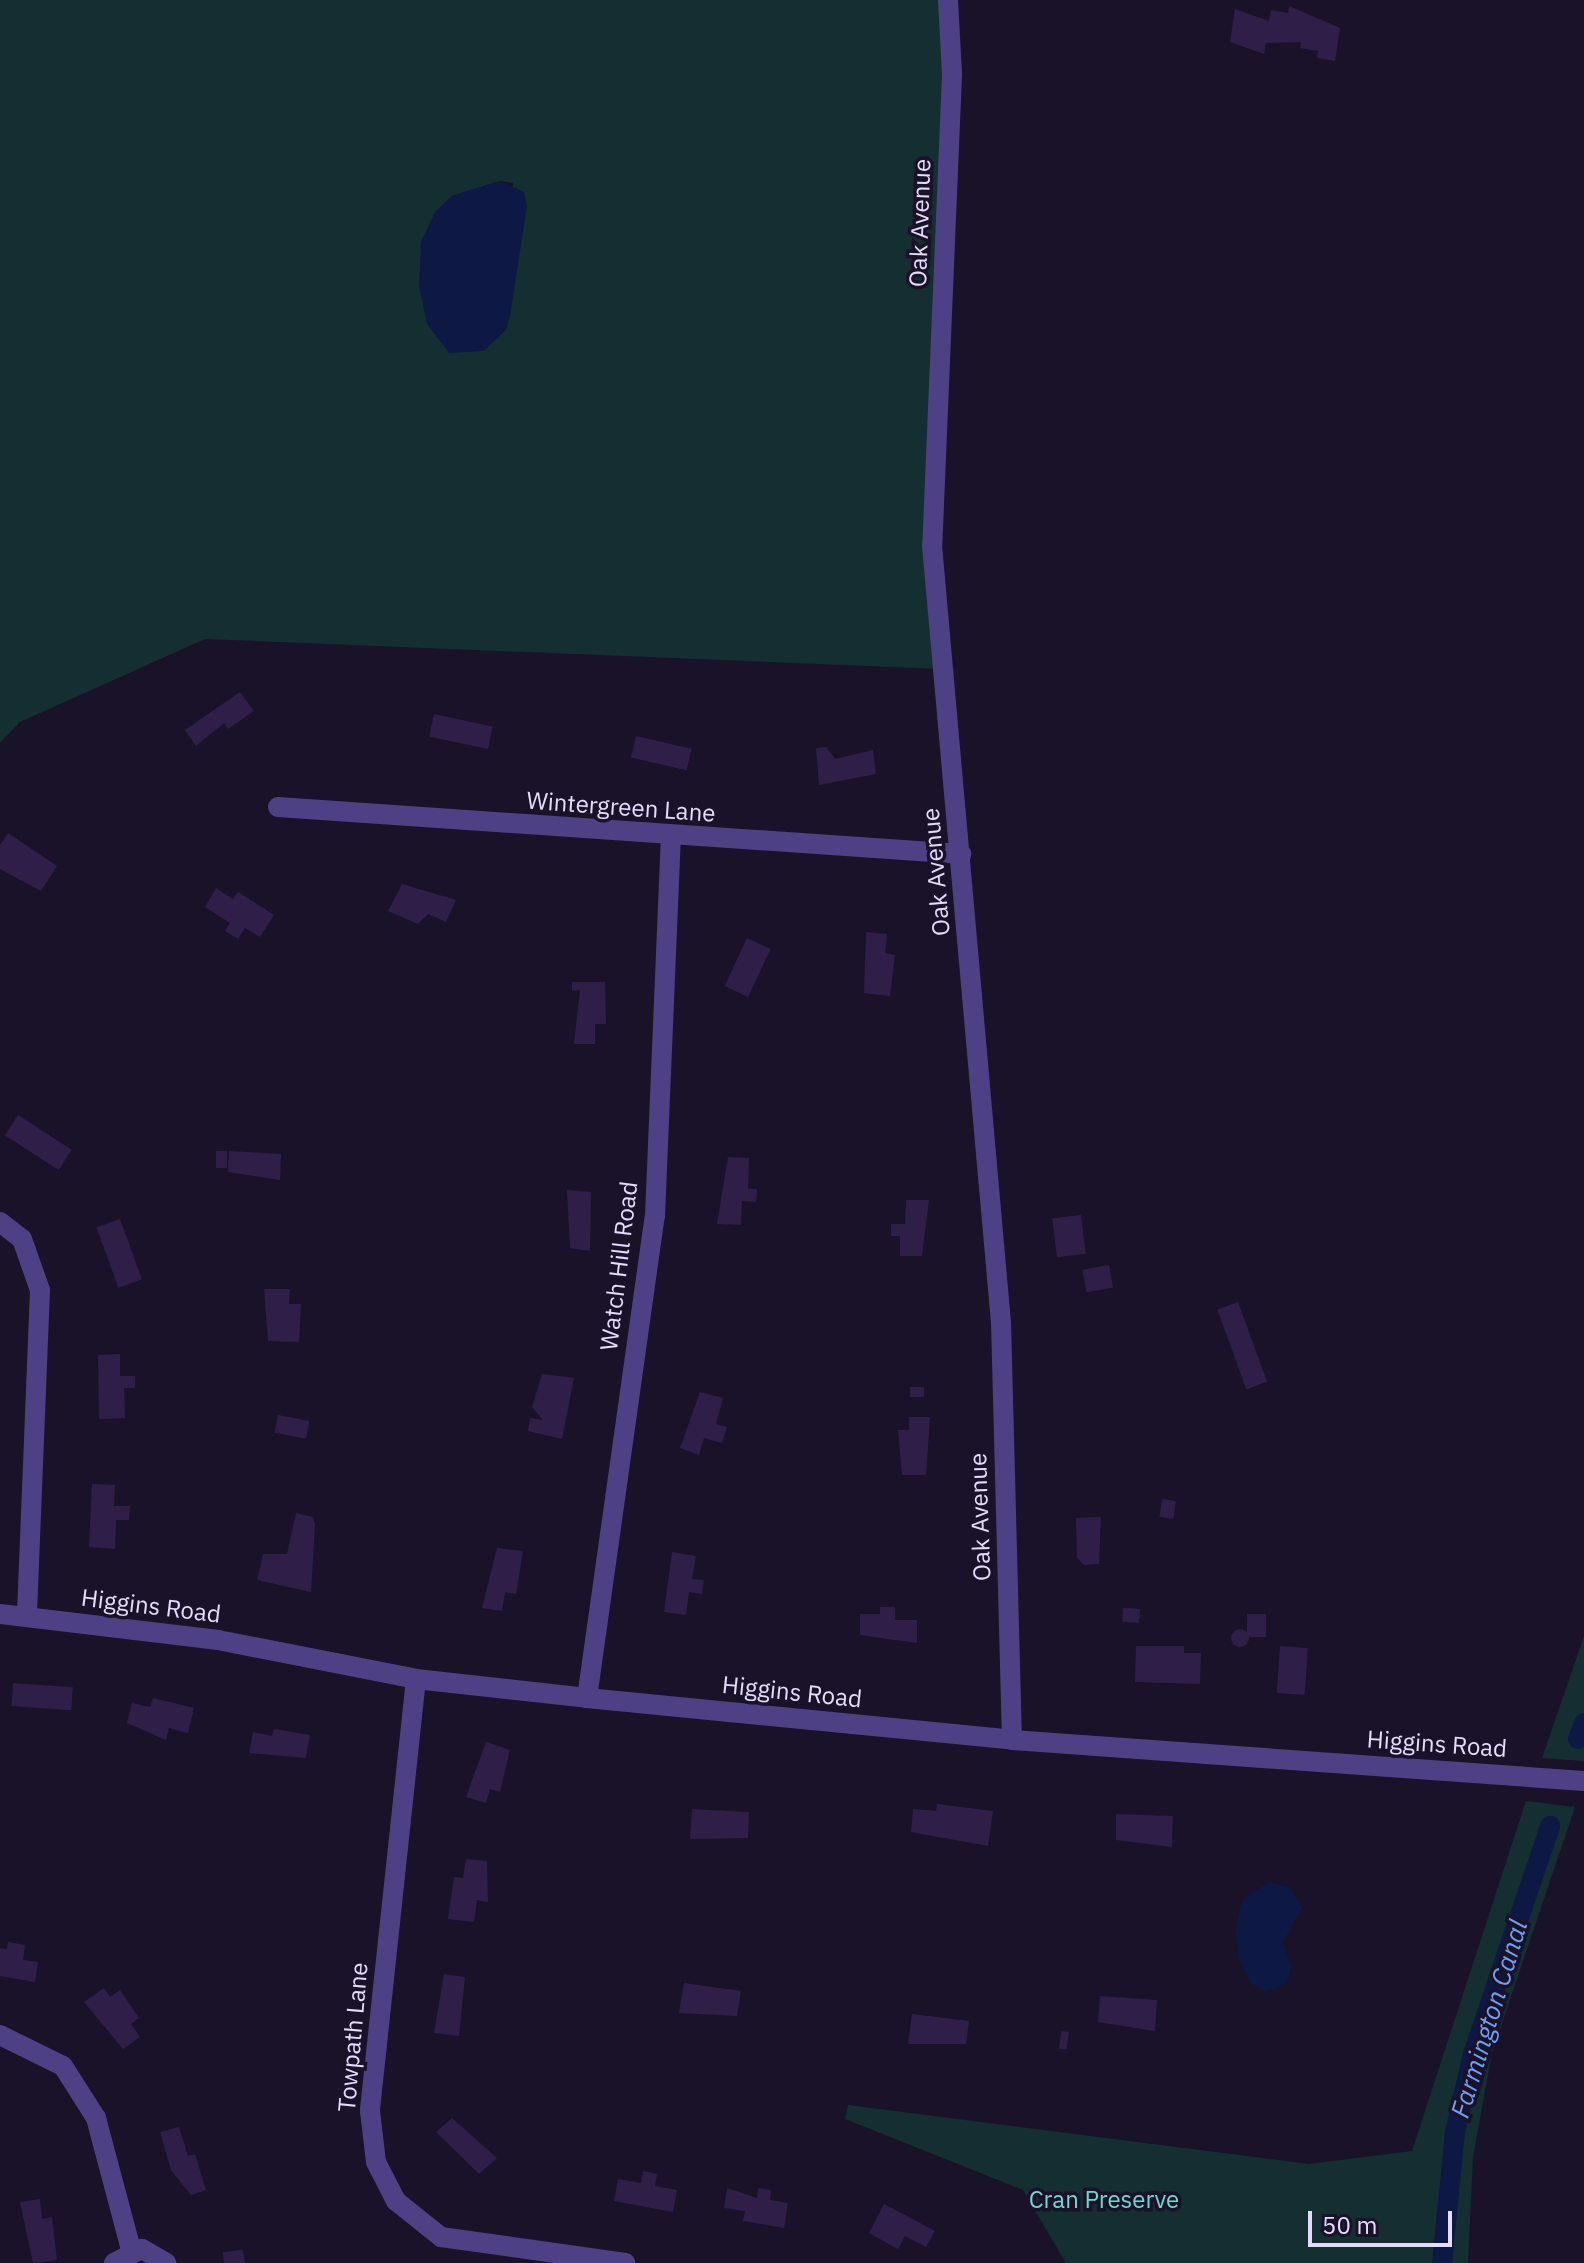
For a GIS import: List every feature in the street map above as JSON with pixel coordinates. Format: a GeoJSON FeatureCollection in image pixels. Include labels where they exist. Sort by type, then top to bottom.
{"type":"FeatureCollection","features":[{"type":"Feature","properties":{"kind":"street","name":"Oak Avenue"},"geometry":{"type":"LineString","coordinates":[[948,0],[952,75],[932,545],[1001,1322],[1012,1740]]}},
{"type":"Feature","properties":{"kind":"street","name":"Wintergreen Lane"},"geometry":{"type":"LineString","coordinates":[[278,807],[671,837],[961,854]]}},
{"type":"Feature","properties":{"kind":"street","name":"Watch Hill Road"},"geometry":{"type":"LineString","coordinates":[[587,1698],[655,1216],[671,837]]}},
{"type":"Feature","properties":{"kind":"street"},"geometry":{"type":"LineString","coordinates":[[0,1222],[22,1239],[40,1290],[27,1617]]}},
{"type":"Feature","properties":{"kind":"street","name":"Higgins Road"},"geometry":{"type":"LineString","coordinates":[[0,1614],[218,1640],[416,1679],[587,1698],[1012,1740],[1584,1781]]}},
{"type":"Feature","properties":{"kind":"street","name":"Towpath Lane"},"geometry":{"type":"LineString","coordinates":[[416,1679],[370,2111],[376,2162],[396,2201],[441,2237],[625,2263]]}},
{"type":"Feature","properties":{"kind":"street"},"geometry":{"type":"LineString","coordinates":[[0,2035],[63,2066],[96,2118],[123,2257],[152,2251],[166,2263]]}},
{"type":"Feature","properties":{"kind":"green space"},"geometry":{"type":"Polygon","coordinates":[[[0,0],[948,0],[932,545],[943,669],[205,639],[20,722],[0,743],[0,0]],[[500,181],[452,196],[510,316],[513,183],[500,181]]]}},
{"type":"Feature","properties":{"kind":"green space"},"geometry":{"type":"Polygon","coordinates":[[[1584,1636],[1584,1761],[1542,1758],[1584,1636]]]}},
{"type":"Feature","properties":{"kind":"green space","name":"Cran Preserve"},"geometry":{"type":"Polygon","coordinates":[[[1526,1801],[1575,1807],[1492,2053],[1473,2157],[1468,2263],[1066,2263],[1023,2190],[845,2119],[848,2105],[1309,2164],[1412,2151],[1526,1801]]]}},
{"type":"Feature","properties":{"kind":"shaded area"},"geometry":{"type":"Polygon","coordinates":[[[500,181],[524,192],[527,206],[506,330],[484,351],[449,353],[427,324],[419,286],[421,242],[435,212],[452,196],[500,181]]]}},
{"type":"Feature","properties":{"kind":"shaded area"},"geometry":{"type":"Polygon","coordinates":[[[1269,1882],[1291,1888],[1302,1908],[1283,1942],[1291,1967],[1287,1983],[1266,1992],[1252,1984],[1239,1960],[1235,1929],[1243,1899],[1269,1882]]]}},
{"type":"Feature","properties":{"kind":"building"},"geometry":{"type":"Polygon","coordinates":[[[1289,6],[1340,28],[1335,61],[1317,58],[1318,51],[1300,48],[1301,42],[1266,43],[1264,54],[1230,42],[1235,9],[1269,21],[1271,10],[1288,13],[1289,6]]]}},
{"type":"Feature","properties":{"kind":"building"},"geometry":{"type":"Polygon","coordinates":[[[240,692],[254,711],[228,729],[224,723],[196,746],[185,730],[240,692]]]}},
{"type":"Feature","properties":{"kind":"building"},"geometry":{"type":"Polygon","coordinates":[[[434,714],[493,726],[488,749],[429,736],[434,714]]]}},
{"type":"Feature","properties":{"kind":"building"},"geometry":{"type":"Polygon","coordinates":[[[636,736],[692,749],[687,770],[631,757],[636,736]]]}},
{"type":"Feature","properties":{"kind":"building"},"geometry":{"type":"Polygon","coordinates":[[[826,747],[835,759],[873,750],[876,774],[819,785],[816,748],[826,747]]]}},
{"type":"Feature","properties":{"kind":"building"},"geometry":{"type":"Polygon","coordinates":[[[8,833],[57,866],[41,891],[0,869],[0,845],[8,833]]]}},
{"type":"Feature","properties":{"kind":"building"},"geometry":{"type":"Polygon","coordinates":[[[402,884],[456,900],[446,922],[428,914],[418,924],[388,911],[402,884]]]}},
{"type":"Feature","properties":{"kind":"building"},"geometry":{"type":"Polygon","coordinates":[[[216,888],[233,899],[238,892],[274,915],[260,937],[245,928],[238,939],[225,931],[230,923],[205,907],[216,888]]]}},
{"type":"Feature","properties":{"kind":"building"},"geometry":{"type":"Polygon","coordinates":[[[866,932],[887,934],[885,953],[895,955],[890,996],[864,993],[866,932]]]}},
{"type":"Feature","properties":{"kind":"building"},"geometry":{"type":"Polygon","coordinates":[[[747,938],[771,949],[748,997],[725,986],[747,938]]]}},
{"type":"Feature","properties":{"kind":"building"},"geometry":{"type":"Polygon","coordinates":[[[572,982],[605,982],[606,1024],[595,1024],[595,1044],[574,1044],[580,990],[572,991],[572,982]]]}},
{"type":"Feature","properties":{"kind":"building"},"geometry":{"type":"Polygon","coordinates":[[[18,1115],[72,1150],[59,1170],[5,1135],[18,1115]]]}},
{"type":"Feature","properties":{"kind":"building"},"geometry":{"type":"Polygon","coordinates":[[[216,1151],[227,1151],[227,1168],[216,1168],[216,1151]]]}},
{"type":"Feature","properties":{"kind":"building"},"geometry":{"type":"Polygon","coordinates":[[[229,1151],[281,1154],[280,1180],[228,1172],[229,1151]]]}},
{"type":"Feature","properties":{"kind":"building"},"geometry":{"type":"Polygon","coordinates":[[[728,1157],[749,1158],[748,1189],[757,1189],[756,1202],[742,1201],[741,1225],[717,1224],[728,1157]]]}},
{"type":"Feature","properties":{"kind":"building"},"geometry":{"type":"Polygon","coordinates":[[[567,1190],[591,1192],[590,1251],[570,1248],[567,1190]]]}},
{"type":"Feature","properties":{"kind":"building"},"geometry":{"type":"Polygon","coordinates":[[[906,1200],[929,1200],[922,1256],[900,1256],[900,1236],[891,1236],[891,1224],[905,1224],[906,1200]]]}},
{"type":"Feature","properties":{"kind":"building"},"geometry":{"type":"Polygon","coordinates":[[[1081,1215],[1086,1254],[1057,1257],[1052,1219],[1081,1215]]]}},
{"type":"Feature","properties":{"kind":"building"},"geometry":{"type":"Polygon","coordinates":[[[120,1219],[142,1279],[118,1288],[97,1228],[120,1219]]]}},
{"type":"Feature","properties":{"kind":"building"},"geometry":{"type":"Polygon","coordinates":[[[1109,1265],[1113,1288],[1086,1292],[1082,1270],[1109,1265]]]}},
{"type":"Feature","properties":{"kind":"building"},"geometry":{"type":"Polygon","coordinates":[[[264,1289],[290,1289],[289,1304],[301,1304],[299,1342],[268,1341],[264,1289]]]}},
{"type":"Feature","properties":{"kind":"building"},"geometry":{"type":"Polygon","coordinates":[[[1238,1302],[1267,1382],[1246,1389],[1217,1310],[1238,1302]]]}},
{"type":"Feature","properties":{"kind":"building"},"geometry":{"type":"Polygon","coordinates":[[[120,1354],[120,1376],[135,1376],[135,1388],[124,1388],[125,1418],[99,1419],[98,1355],[120,1354]]]}},
{"type":"Feature","properties":{"kind":"building"},"geometry":{"type":"Polygon","coordinates":[[[542,1374],[574,1378],[562,1439],[528,1431],[530,1418],[543,1420],[532,1407],[542,1374]]]}},
{"type":"Feature","properties":{"kind":"building"},"geometry":{"type":"Polygon","coordinates":[[[910,1387],[924,1387],[924,1397],[910,1397],[910,1387]]]}},
{"type":"Feature","properties":{"kind":"building"},"geometry":{"type":"Polygon","coordinates":[[[700,1392],[723,1398],[716,1424],[727,1427],[722,1443],[704,1438],[699,1455],[680,1448],[700,1392]]]}},
{"type":"Feature","properties":{"kind":"building"},"geometry":{"type":"Polygon","coordinates":[[[278,1415],[309,1421],[306,1439],[275,1433],[278,1415]]]}},
{"type":"Feature","properties":{"kind":"building"},"geometry":{"type":"Polygon","coordinates":[[[909,1417],[930,1417],[926,1475],[902,1475],[898,1430],[909,1430],[909,1417]]]}},
{"type":"Feature","properties":{"kind":"building"},"geometry":{"type":"Polygon","coordinates":[[[92,1484],[115,1485],[114,1506],[130,1506],[129,1520],[116,1520],[115,1549],[89,1547],[92,1484]]]}},
{"type":"Feature","properties":{"kind":"building"},"geometry":{"type":"Polygon","coordinates":[[[1162,1499],[1176,1501],[1173,1519],[1159,1517],[1162,1499]]]}},
{"type":"Feature","properties":{"kind":"building"},"geometry":{"type":"Polygon","coordinates":[[[296,1513],[313,1517],[315,1524],[311,1592],[257,1580],[263,1554],[287,1554],[296,1513]]]}},
{"type":"Feature","properties":{"kind":"building"},"geometry":{"type":"Polygon","coordinates":[[[1101,1517],[1099,1564],[1084,1565],[1077,1558],[1076,1518],[1101,1517]]]}},
{"type":"Feature","properties":{"kind":"building"},"geometry":{"type":"Polygon","coordinates":[[[497,1548],[523,1551],[516,1594],[505,1592],[502,1611],[482,1608],[497,1548]]]}},
{"type":"Feature","properties":{"kind":"building"},"geometry":{"type":"Polygon","coordinates":[[[672,1552],[696,1556],[692,1579],[704,1580],[702,1594],[689,1592],[686,1615],[664,1612],[672,1552]]]}},
{"type":"Feature","properties":{"kind":"building"},"geometry":{"type":"Polygon","coordinates":[[[880,1607],[895,1607],[895,1620],[917,1620],[917,1643],[860,1635],[860,1614],[880,1614],[880,1607]]]}},
{"type":"Feature","properties":{"kind":"building"},"geometry":{"type":"Polygon","coordinates":[[[1123,1608],[1140,1609],[1139,1623],[1122,1622],[1123,1608]]]}},
{"type":"Feature","properties":{"kind":"building"},"geometry":{"type":"Polygon","coordinates":[[[1247,1614],[1266,1614],[1266,1637],[1247,1637],[1247,1614]]]}},
{"type":"Feature","properties":{"kind":"building"},"geometry":{"type":"Polygon","coordinates":[[[1240,1629],[1249,1638],[1240,1647],[1231,1638],[1240,1629]]]}},
{"type":"Feature","properties":{"kind":"building"},"geometry":{"type":"Polygon","coordinates":[[[1136,1646],[1184,1646],[1184,1653],[1201,1653],[1200,1684],[1135,1682],[1136,1646]]]}},
{"type":"Feature","properties":{"kind":"building"},"geometry":{"type":"Polygon","coordinates":[[[1280,1646],[1308,1648],[1305,1695],[1277,1693],[1280,1646]]]}},
{"type":"Feature","properties":{"kind":"building"},"geometry":{"type":"Polygon","coordinates":[[[13,1683],[73,1687],[71,1710],[11,1706],[13,1683]]]}},
{"type":"Feature","properties":{"kind":"building"},"geometry":{"type":"Polygon","coordinates":[[[153,1698],[194,1708],[188,1733],[169,1728],[166,1740],[127,1723],[132,1703],[150,1707],[153,1698]]]}},
{"type":"Feature","properties":{"kind":"building"},"geometry":{"type":"Polygon","coordinates":[[[274,1729],[310,1735],[306,1758],[249,1753],[253,1732],[272,1736],[274,1729]]]}},
{"type":"Feature","properties":{"kind":"building"},"geometry":{"type":"Polygon","coordinates":[[[486,1742],[510,1750],[500,1792],[490,1789],[486,1803],[466,1797],[486,1742]]]}},
{"type":"Feature","properties":{"kind":"building"},"geometry":{"type":"Polygon","coordinates":[[[937,1804],[993,1811],[988,1846],[911,1832],[913,1809],[936,1811],[937,1804]]]}},
{"type":"Feature","properties":{"kind":"building"},"geometry":{"type":"Polygon","coordinates":[[[692,1809],[749,1812],[748,1838],[690,1839],[692,1809]]]}},
{"type":"Feature","properties":{"kind":"building"},"geometry":{"type":"Polygon","coordinates":[[[1116,1814],[1173,1816],[1172,1847],[1116,1840],[1116,1814]]]}},
{"type":"Feature","properties":{"kind":"building"},"geometry":{"type":"Polygon","coordinates":[[[466,1859],[487,1861],[488,1902],[477,1900],[474,1922],[448,1919],[454,1877],[463,1878],[466,1859]]]}},
{"type":"Feature","properties":{"kind":"building"},"geometry":{"type":"Polygon","coordinates":[[[8,1942],[25,1945],[23,1960],[38,1962],[35,1982],[0,1976],[0,1948],[7,1949],[8,1942]]]}},
{"type":"Feature","properties":{"kind":"building"},"geometry":{"type":"Polygon","coordinates":[[[444,1974],[465,1977],[459,2036],[434,2033],[444,1974]]]}},
{"type":"Feature","properties":{"kind":"building"},"geometry":{"type":"Polygon","coordinates":[[[684,1983],[741,1991],[737,2016],[679,2013],[684,1983]]]}},
{"type":"Feature","properties":{"kind":"building"},"geometry":{"type":"Polygon","coordinates":[[[104,1988],[110,1997],[120,1990],[139,2018],[131,2024],[140,2037],[123,2049],[84,2002],[104,1988]]]}},
{"type":"Feature","properties":{"kind":"building"},"geometry":{"type":"Polygon","coordinates":[[[1100,1996],[1157,2000],[1155,2031],[1098,2022],[1100,1996]]]}},
{"type":"Feature","properties":{"kind":"building"},"geometry":{"type":"Polygon","coordinates":[[[912,2014],[969,2021],[966,2044],[908,2044],[912,2014]]]}},
{"type":"Feature","properties":{"kind":"building"},"geometry":{"type":"Polygon","coordinates":[[[1061,2031],[1069,2032],[1067,2050],[1059,2049],[1061,2031]]]}},
{"type":"Feature","properties":{"kind":"building"},"geometry":{"type":"Polygon","coordinates":[[[452,2118],[497,2158],[479,2174],[436,2132],[452,2118]]]}},
{"type":"Feature","properties":{"kind":"building"},"geometry":{"type":"Polygon","coordinates":[[[179,2127],[188,2156],[195,2154],[206,2190],[191,2195],[171,2170],[160,2132],[179,2127]]]}},
{"type":"Feature","properties":{"kind":"building"},"geometry":{"type":"Polygon","coordinates":[[[643,2171],[657,2174],[655,2186],[677,2190],[673,2212],[614,2201],[618,2179],[641,2183],[643,2171]]]}},
{"type":"Feature","properties":{"kind":"building"},"geometry":{"type":"Polygon","coordinates":[[[727,2188],[757,2198],[758,2188],[771,2190],[770,2200],[788,2203],[784,2228],[743,2221],[745,2211],[724,2208],[727,2188]]]}},
{"type":"Feature","properties":{"kind":"building"},"geometry":{"type":"Polygon","coordinates":[[[40,2199],[42,2219],[52,2217],[57,2260],[33,2263],[20,2202],[40,2199]]]}},
{"type":"Feature","properties":{"kind":"building"},"geometry":{"type":"Polygon","coordinates":[[[884,2204],[935,2231],[926,2247],[905,2236],[898,2249],[869,2233],[884,2204]]]}},
{"type":"Feature","properties":{"kind":"building"},"geometry":{"type":"Polygon","coordinates":[[[243,2250],[245,2263],[224,2263],[223,2252],[243,2250]]]}},
{"type":"Feature","properties":{"kind":"waterway","name":"Farmington Canal"},"geometry":{"type":"LineString","coordinates":[[1578,1739],[1584,1723]]}},
{"type":"Feature","properties":{"kind":"waterway","name":"Farmington Canal"},"geometry":{"type":"LineString","coordinates":[[1442,2263],[1455,2132],[1473,2054],[1550,1826]]}}]}
